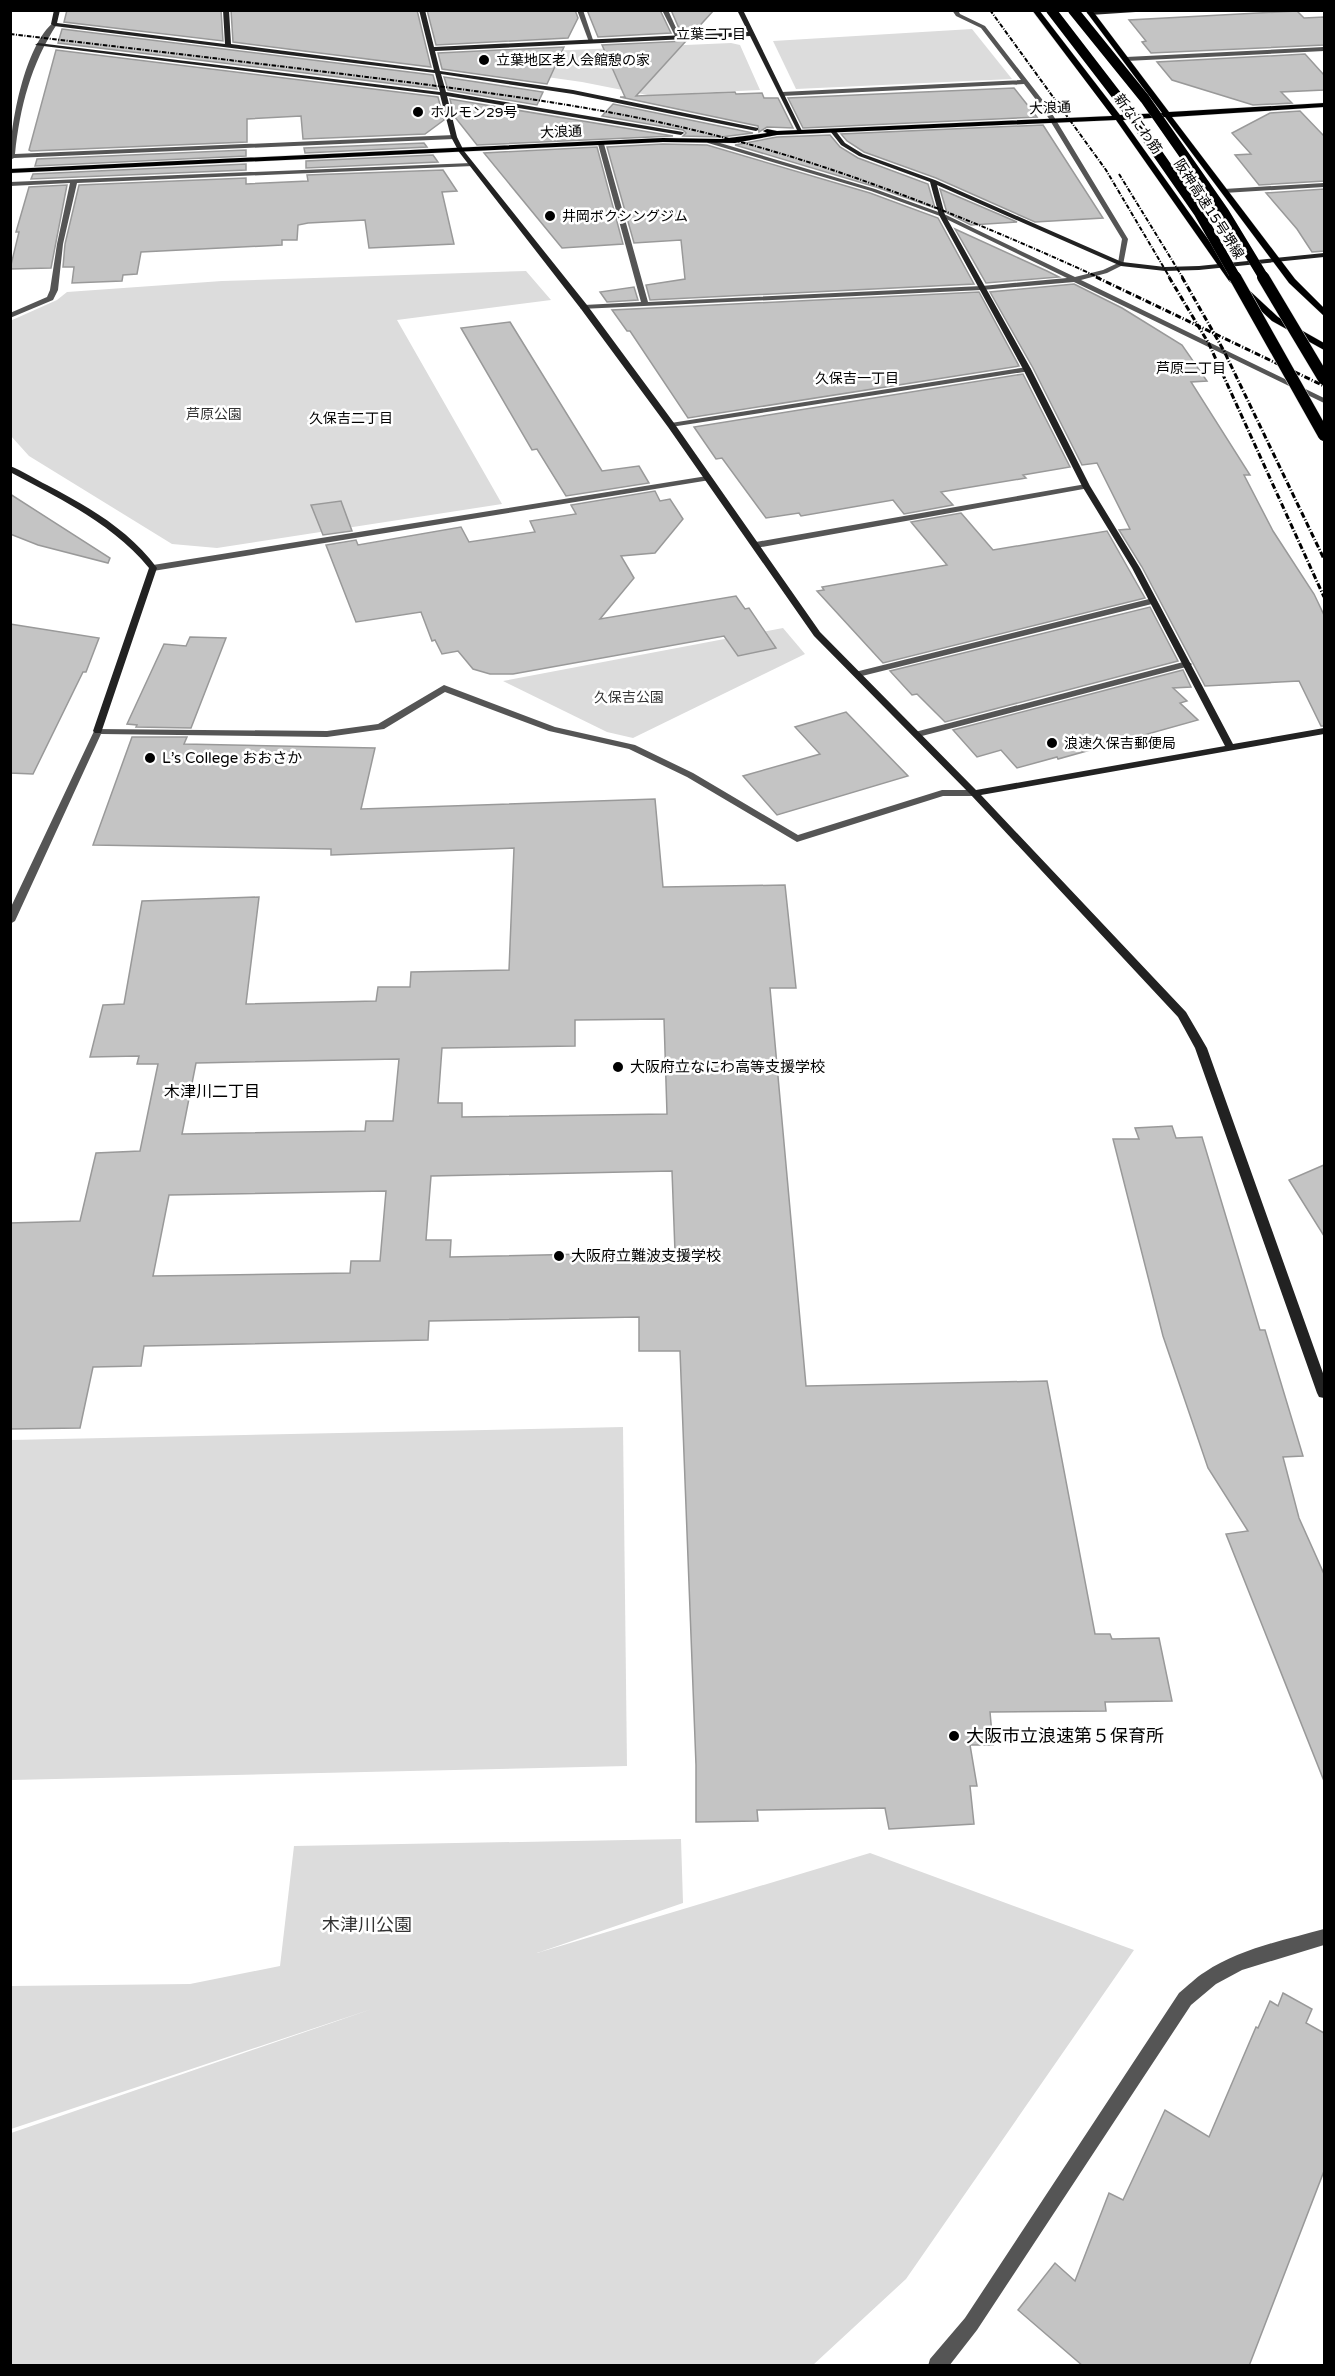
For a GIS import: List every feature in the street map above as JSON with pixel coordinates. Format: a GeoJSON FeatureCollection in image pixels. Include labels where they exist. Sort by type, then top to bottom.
{"type":"FeatureCollection","features":[{"type":"Feature","properties":{"kind":"highway","name":"阪神高速15号堺線"},"geometry":{"type":"LineString","coordinates":[[1051,10],[1121,101],[1199,213],[1324,435]]}},
{"type":"Feature","properties":{"kind":"highway","name":"阪神高速15号堺線"},"geometry":{"type":"LineString","coordinates":[[1073,10],[1144,99],[1224,213],[1324,379]]}},
{"type":"Feature","properties":{"kind":"main road","name":"新なにわ筋"},"geometry":{"type":"LineString","coordinates":[[1035,10],[1117,118],[1221,266],[1250,297],[1275,319],[1324,347]]}},
{"type":"Feature","properties":{"kind":"main road","name":"新なにわ筋"},"geometry":{"type":"LineString","coordinates":[[1089,12],[1276,259],[1310,300],[1324,313]]}},
{"type":"Feature","properties":{"kind":"main road","name":"大浪通"},"geometry":{"type":"LineString","coordinates":[[713,131],[756,129],[777,133],[833,131],[1117,118],[1324,105]]}},
{"type":"Feature","properties":{"kind":"main road","name":"大浪通"},"geometry":{"type":"LineString","coordinates":[[663,140],[681,133],[703,132]]}},
{"type":"Feature","properties":{"kind":"main road","name":"大浪通"},"geometry":{"type":"LineString","coordinates":[[10,171],[663,140],[710,142],[760,139],[777,133]]}},
{"type":"Feature","properties":{"kind":"street"},"geometry":{"type":"LineString","coordinates":[[57,10],[54,24],[38,45],[18,103],[11,156],[454,136]]}},
{"type":"Feature","properties":{"kind":"street"},"geometry":{"type":"LineString","coordinates":[[226,10],[228,45]]}},
{"type":"Feature","properties":{"kind":"street"},"geometry":{"type":"LineString","coordinates":[[422,10],[454,136],[461,151],[585,307],[671,425],[817,634],[918,734],[1182,1015],[1197,1040],[1324,1393]]}},
{"type":"Feature","properties":{"kind":"street"},"geometry":{"type":"LineString","coordinates":[[580,10],[592,42]]}},
{"type":"Feature","properties":{"kind":"street"},"geometry":{"type":"LineString","coordinates":[[665,10],[679,38]]}},
{"type":"Feature","properties":{"kind":"street"},"geometry":{"type":"LineString","coordinates":[[740,10],[801,132]]}},
{"type":"Feature","properties":{"kind":"street"},"geometry":{"type":"LineString","coordinates":[[954,10],[958,15],[983,27],[1053,121],[1125,239],[1122,264]]}},
{"type":"Feature","properties":{"kind":"street"},"geometry":{"type":"LineString","coordinates":[[1089,12],[1164,10]]}},
{"type":"Feature","properties":{"kind":"street"},"geometry":{"type":"LineString","coordinates":[[54,24],[438,72],[573,92],[756,129]]}},
{"type":"Feature","properties":{"kind":"street"},"geometry":{"type":"LineString","coordinates":[[432,49],[753,34]]}},
{"type":"Feature","properties":{"kind":"street"},"geometry":{"type":"LineString","coordinates":[[38,45],[443,94],[537,107],[681,133]]}},
{"type":"Feature","properties":{"kind":"street"},"geometry":{"type":"LineString","coordinates":[[1126,59],[1324,49]]}},
{"type":"Feature","properties":{"kind":"street"},"geometry":{"type":"LineString","coordinates":[[783,94],[1026,82]]}},
{"type":"Feature","properties":{"kind":"street"},"geometry":{"type":"LineString","coordinates":[[833,131],[843,144],[861,155],[933,181],[1122,264],[1165,269],[1221,266],[1324,255]]}},
{"type":"Feature","properties":{"kind":"street"},"geometry":{"type":"LineString","coordinates":[[710,142],[873,190],[942,215],[1324,401]]}},
{"type":"Feature","properties":{"kind":"street"},"geometry":{"type":"LineString","coordinates":[[600,144],[645,304]]}},
{"type":"Feature","properties":{"kind":"street"},"geometry":{"type":"LineString","coordinates":[[10,184],[471,165]]}},
{"type":"Feature","properties":{"kind":"street"},"geometry":{"type":"LineString","coordinates":[[10,316],[50,298],[54,290],[60,244],[74,181]]}},
{"type":"Feature","properties":{"kind":"street"},"geometry":{"type":"LineString","coordinates":[[933,181],[942,215],[1027,369],[1078,465],[1086,486],[1136,568],[1230,747]]}},
{"type":"Feature","properties":{"kind":"street"},"geometry":{"type":"LineString","coordinates":[[1224,191],[1324,184]]}},
{"type":"Feature","properties":{"kind":"street"},"geometry":{"type":"LineString","coordinates":[[585,307],[982,288],[1072,279],[1105,272],[1122,264]]}},
{"type":"Feature","properties":{"kind":"street"},"geometry":{"type":"LineString","coordinates":[[671,425],[1027,369]]}},
{"type":"Feature","properties":{"kind":"street"},"geometry":{"type":"LineString","coordinates":[[10,468],[111,526],[141,550],[153,568]]}},
{"type":"Feature","properties":{"kind":"street"},"geometry":{"type":"LineString","coordinates":[[153,568],[707,478]]}},
{"type":"Feature","properties":{"kind":"street"},"geometry":{"type":"LineString","coordinates":[[756,545],[1086,486]]}},
{"type":"Feature","properties":{"kind":"street"},"geometry":{"type":"LineString","coordinates":[[10,921],[98,730],[153,568]]}},
{"type":"Feature","properties":{"kind":"street"},"geometry":{"type":"LineString","coordinates":[[858,674],[1153,601]]}},
{"type":"Feature","properties":{"kind":"street"},"geometry":{"type":"LineString","coordinates":[[918,734],[1187,664]]}},
{"type":"Feature","properties":{"kind":"street"},"geometry":{"type":"LineString","coordinates":[[98,730],[327,734],[381,728],[444,688],[552,729],[632,747],[690,775],[797,839],[942,793],[974,793],[1324,731]]}},
{"type":"Feature","properties":{"kind":"street"},"geometry":{"type":"LineString","coordinates":[[937,2366],[971,2324],[1185,2000],[1210,1978],[1239,1964],[1324,1937]]}},
{"type":"Feature","properties":{"kind":"green space"},"geometry":{"type":"Polygon","coordinates":[[[972,29],[1012,79],[796,89],[773,41],[972,29]]]}},
{"type":"Feature","properties":{"kind":"green space"},"geometry":{"type":"Polygon","coordinates":[[[731,43],[740,45],[760,90],[694,93],[683,102],[582,82],[468,66],[505,53],[731,43]]]}},
{"type":"Feature","properties":{"kind":"green space","name":"芦原公園"},"geometry":{"type":"Polygon","coordinates":[[[526,271],[551,300],[397,320],[502,504],[217,548],[172,544],[29,456],[11,436],[10,321],[57,300],[67,292],[222,281],[526,271]]]}},
{"type":"Feature","properties":{"kind":"green space","name":"久保吉公園"},"geometry":{"type":"Polygon","coordinates":[[[783,628],[805,654],[633,738],[607,732],[503,681],[783,628]]]}},
{"type":"Feature","properties":{"kind":"green space"},"geometry":{"type":"Polygon","coordinates":[[[623,1427],[627,1766],[11,1780],[11,1440],[623,1427]]]}},
{"type":"Feature","properties":{"kind":"green space","name":"木津川公園"},"geometry":{"type":"Polygon","coordinates":[[[681,1839],[683,1903],[537,1953],[870,1853],[1134,1950],[906,2279],[813,2365],[11,2365],[11,2133],[372,2009],[11,2129],[11,1986],[190,1984],[280,1966],[294,1846],[681,1839]]]}},
{"type":"Feature","properties":{"kind":"building"},"geometry":{"type":"Polygon","coordinates":[[[67,10],[221,10],[223,41],[64,22],[67,10]]]}},
{"type":"Feature","properties":{"kind":"building"},"geometry":{"type":"Polygon","coordinates":[[[231,10],[417,10],[431,67],[233,42],[231,10]]]}},
{"type":"Feature","properties":{"kind":"building"},"geometry":{"type":"Polygon","coordinates":[[[427,10],[575,10],[578,18],[568,38],[436,45],[427,10]]]}},
{"type":"Feature","properties":{"kind":"building"},"geometry":{"type":"Polygon","coordinates":[[[587,10],[660,10],[671,33],[598,37],[587,10]]]}},
{"type":"Feature","properties":{"kind":"building"},"geometry":{"type":"Polygon","coordinates":[[[671,10],[714,10],[694,32],[681,33],[671,10]]]}},
{"type":"Feature","properties":{"kind":"building"},"geometry":{"type":"Polygon","coordinates":[[[1297,11],[1304,18],[1324,17],[1324,45],[1151,53],[1142,42],[1146,41],[1129,20],[1297,11]]]}},
{"type":"Feature","properties":{"kind":"building"},"geometry":{"type":"Polygon","coordinates":[[[62,29],[433,75],[437,89],[58,43],[62,29]]]}},
{"type":"Feature","properties":{"kind":"building"},"geometry":{"type":"Polygon","coordinates":[[[686,41],[636,96],[762,93],[764,98],[778,98],[793,128],[767,127],[759,132],[758,126],[620,97],[625,97],[602,45],[686,41]]]}},
{"type":"Feature","properties":{"kind":"building"},"geometry":{"type":"Polygon","coordinates":[[[564,47],[547,84],[442,69],[438,53],[564,47]]]}},
{"type":"Feature","properties":{"kind":"building"},"geometry":{"type":"Polygon","coordinates":[[[56,50],[438,97],[444,120],[425,134],[303,139],[301,116],[247,119],[247,142],[31,151],[29,150],[56,50]]]}},
{"type":"Feature","properties":{"kind":"building"},"geometry":{"type":"Polygon","coordinates":[[[1305,54],[1324,75],[1324,90],[1281,92],[1292,103],[1253,105],[1172,80],[1157,62],[1305,54]]]}},
{"type":"Feature","properties":{"kind":"building"},"geometry":{"type":"Polygon","coordinates":[[[444,77],[543,92],[537,105],[448,90],[444,77]]]}},
{"type":"Feature","properties":{"kind":"building"},"geometry":{"type":"Polygon","coordinates":[[[1014,88],[1037,117],[803,128],[788,98],[1014,88]]]}},
{"type":"Feature","properties":{"kind":"building"},"geometry":{"type":"Polygon","coordinates":[[[450,99],[673,136],[477,145],[454,116],[450,99]]]}},
{"type":"Feature","properties":{"kind":"building"},"geometry":{"type":"Polygon","coordinates":[[[613,104],[753,133],[721,137],[683,136],[686,133],[683,130],[602,116],[613,104]]]}},
{"type":"Feature","properties":{"kind":"building"},"geometry":{"type":"Polygon","coordinates":[[[1300,111],[1324,136],[1324,181],[1259,185],[1235,155],[1251,154],[1232,133],[1270,113],[1300,111]]]}},
{"type":"Feature","properties":{"kind":"building"},"geometry":{"type":"Polygon","coordinates":[[[1043,125],[1103,218],[1035,222],[936,178],[864,152],[847,141],[841,134],[1043,125]]]}},
{"type":"Feature","properties":{"kind":"building"},"geometry":{"type":"Polygon","coordinates":[[[830,135],[840,147],[858,158],[928,184],[935,208],[876,187],[735,145],[777,137],[830,135]]]}},
{"type":"Feature","properties":{"kind":"building"},"geometry":{"type":"Polygon","coordinates":[[[424,143],[427,147],[305,153],[304,148],[424,143]]]}},
{"type":"Feature","properties":{"kind":"building"},"geometry":{"type":"Polygon","coordinates":[[[663,144],[707,145],[870,193],[938,218],[974,284],[650,300],[646,285],[685,279],[681,240],[634,243],[607,147],[663,144]]]}},
{"type":"Feature","properties":{"kind":"building"},"geometry":{"type":"Polygon","coordinates":[[[597,147],[623,244],[562,248],[484,153],[597,147]]]}},
{"type":"Feature","properties":{"kind":"building"},"geometry":{"type":"Polygon","coordinates":[[[246,150],[246,156],[35,166],[37,159],[246,150]]]}},
{"type":"Feature","properties":{"kind":"building"},"geometry":{"type":"Polygon","coordinates":[[[433,155],[438,162],[306,168],[306,161],[433,155]]]}},
{"type":"Feature","properties":{"kind":"building"},"geometry":{"type":"Polygon","coordinates":[[[246,164],[246,170],[31,179],[33,174],[246,164]]]}},
{"type":"Feature","properties":{"kind":"building"},"geometry":{"type":"Polygon","coordinates":[[[443,170],[457,191],[442,192],[454,244],[369,248],[365,220],[308,223],[298,225],[297,240],[282,240],[282,245],[141,252],[137,274],[123,275],[122,281],[72,283],[74,267],[63,267],[65,244],[79,185],[246,178],[246,184],[308,181],[307,175],[443,170]]]}},
{"type":"Feature","properties":{"kind":"building"},"geometry":{"type":"Polygon","coordinates":[[[67,185],[51,268],[10,269],[19,232],[16,232],[29,187],[67,185]]]}},
{"type":"Feature","properties":{"kind":"building"},"geometry":{"type":"Polygon","coordinates":[[[940,189],[1017,222],[971,225],[947,213],[940,189]]]}},
{"type":"Feature","properties":{"kind":"building"},"geometry":{"type":"Polygon","coordinates":[[[1324,189],[1324,251],[1312,252],[1297,229],[1266,193],[1324,189]]]}},
{"type":"Feature","properties":{"kind":"building"},"geometry":{"type":"Polygon","coordinates":[[[955,229],[1047,271],[1059,277],[986,283],[955,229]]]}},
{"type":"Feature","properties":{"kind":"building"},"geometry":{"type":"Polygon","coordinates":[[[1074,284],[1122,308],[1182,345],[1207,381],[1191,382],[1250,475],[1244,475],[1273,531],[1314,594],[1324,615],[1324,726],[1321,726],[1299,681],[1205,686],[1142,567],[1119,530],[1130,529],[1097,463],[1082,465],[1033,368],[990,292],[1074,284]]]}},
{"type":"Feature","properties":{"kind":"building"},"geometry":{"type":"Polygon","coordinates":[[[634,287],[638,300],[607,302],[600,292],[634,287]]]}},
{"type":"Feature","properties":{"kind":"building"},"geometry":{"type":"Polygon","coordinates":[[[979,292],[1019,366],[688,418],[630,331],[627,331],[612,310],[979,292]]]}},
{"type":"Feature","properties":{"kind":"building"},"geometry":{"type":"Polygon","coordinates":[[[510,322],[602,471],[639,466],[649,483],[566,496],[537,449],[532,450],[461,328],[510,322]]]}},
{"type":"Feature","properties":{"kind":"building"},"geometry":{"type":"Polygon","coordinates":[[[1023,374],[1070,467],[1023,475],[1026,478],[941,492],[953,505],[904,514],[893,500],[801,516],[799,513],[766,518],[722,458],[716,459],[694,427],[1023,374]]]}},
{"type":"Feature","properties":{"kind":"building"},"geometry":{"type":"Polygon","coordinates":[[[655,491],[660,501],[670,499],[683,519],[655,553],[621,556],[634,578],[600,619],[736,596],[745,609],[749,608],[776,648],[738,656],[724,636],[513,674],[490,674],[473,669],[458,651],[442,654],[435,640],[432,641],[421,612],[356,622],[326,545],[356,540],[358,545],[461,527],[469,542],[535,532],[530,521],[576,514],[571,505],[655,491]]]}},
{"type":"Feature","properties":{"kind":"building"},"geometry":{"type":"Polygon","coordinates":[[[10,494],[110,558],[108,563],[38,545],[10,534],[10,494]]]}},
{"type":"Feature","properties":{"kind":"building"},"geometry":{"type":"Polygon","coordinates":[[[341,501],[352,531],[323,535],[311,505],[341,501]]]}},
{"type":"Feature","properties":{"kind":"building"},"geometry":{"type":"Polygon","coordinates":[[[961,513],[993,550],[1107,531],[1145,598],[883,663],[817,591],[824,590],[822,587],[947,565],[911,522],[961,513]]]}},
{"type":"Feature","properties":{"kind":"building"},"geometry":{"type":"Polygon","coordinates":[[[1150,607],[1178,661],[945,722],[917,694],[912,695],[890,671],[1150,607]]]}},
{"type":"Feature","properties":{"kind":"building"},"geometry":{"type":"Polygon","coordinates":[[[10,624],[99,638],[86,672],[83,672],[33,774],[10,773],[10,624]]]}},
{"type":"Feature","properties":{"kind":"building"},"geometry":{"type":"Polygon","coordinates":[[[190,637],[226,638],[191,728],[136,727],[137,725],[127,724],[164,644],[186,646],[190,637]]]}},
{"type":"Feature","properties":{"kind":"building"},"geometry":{"type":"Polygon","coordinates":[[[1183,670],[1191,687],[1173,688],[1187,701],[1180,703],[1198,720],[1058,759],[1057,757],[1017,768],[1001,750],[977,757],[953,730],[1183,670]]]}},
{"type":"Feature","properties":{"kind":"building"},"geometry":{"type":"Polygon","coordinates":[[[846,712],[908,776],[777,815],[743,776],[820,754],[795,727],[846,712]]]}},
{"type":"Feature","properties":{"kind":"building"},"geometry":{"type":"Polygon","coordinates":[[[132,737],[187,737],[184,744],[375,748],[361,809],[655,799],[663,887],[785,885],[796,988],[770,988],[806,1386],[1047,1381],[1095,1634],[1110,1634],[1112,1639],[1159,1638],[1172,1701],[1105,1702],[1106,1711],[990,1712],[993,1745],[970,1745],[977,1786],[970,1786],[974,1824],[889,1829],[885,1808],[757,1810],[758,1821],[696,1822],[696,1765],[680,1351],[639,1351],[639,1317],[429,1321],[428,1340],[144,1346],[141,1366],[93,1367],[80,1428],[10,1429],[10,1223],[80,1221],[96,1153],[140,1151],[158,1064],[137,1064],[139,1056],[90,1057],[103,1005],[124,1004],[142,901],[259,897],[246,1004],[376,1001],[378,987],[410,987],[411,972],[509,970],[514,848],[331,855],[331,849],[93,845],[132,737]],[[664,1019],[575,1020],[575,1046],[442,1048],[438,1103],[462,1103],[462,1117],[667,1114],[664,1019]],[[399,1059],[196,1063],[182,1134],[365,1131],[366,1121],[393,1121],[399,1059]],[[672,1171],[431,1176],[426,1240],[451,1240],[450,1257],[675,1252],[672,1171]],[[386,1191],[169,1195],[153,1276],[350,1273],[351,1261],[380,1261],[386,1191]]]}},
{"type":"Feature","properties":{"kind":"building"},"geometry":{"type":"Polygon","coordinates":[[[1172,1126],[1176,1138],[1202,1137],[1260,1330],[1265,1330],[1303,1456],[1283,1457],[1299,1518],[1324,1574],[1324,1781],[1226,1534],[1248,1531],[1208,1468],[1163,1336],[1113,1139],[1139,1139],[1135,1128],[1172,1126]]]}},
{"type":"Feature","properties":{"kind":"building"},"geometry":{"type":"Polygon","coordinates":[[[1324,1165],[1324,1236],[1289,1180],[1324,1165]]]}},
{"type":"Feature","properties":{"kind":"building"},"geometry":{"type":"Polygon","coordinates":[[[1283,1993],[1312,2009],[1306,2023],[1324,2033],[1324,2171],[1249,2366],[1083,2366],[1018,2310],[1055,2263],[1075,2281],[1109,2193],[1123,2200],[1165,2110],[1209,2137],[1256,2027],[1258,2028],[1270,2001],[1278,2006],[1283,1993]]]}},
{"type":"Feature","properties":{"kind":"railway"},"geometry":{"type":"LineString","coordinates":[[990,10],[1106,170],[1170,278]]}},
{"type":"Feature","properties":{"kind":"railway"},"geometry":{"type":"LineString","coordinates":[[10,34],[472,91],[594,109],[674,125],[764,149],[862,180],[1006,236],[1100,278]]}},
{"type":"Feature","properties":{"kind":"railway"},"geometry":{"type":"LineString","coordinates":[[1119,174],[1183,278]]}},
{"type":"Feature","properties":{"kind":"railway"},"geometry":{"type":"LineString","coordinates":[[1096,277],[1198,326]]}},
{"type":"Feature","properties":{"kind":"railway"},"geometry":{"type":"LineString","coordinates":[[1169,277],[1198,326]]}},
{"type":"Feature","properties":{"kind":"railway"},"geometry":{"type":"LineString","coordinates":[[1182,277],[1214,333]]}},
{"type":"Feature","properties":{"kind":"railway"},"geometry":{"type":"LineString","coordinates":[[1198,326],[1214,333]]}},
{"type":"Feature","properties":{"kind":"railway"},"geometry":{"type":"LineString","coordinates":[[1198,326],[1209,344],[1324,597]]}},
{"type":"Feature","properties":{"kind":"railway"},"geometry":{"type":"LineString","coordinates":[[1214,333],[1324,386]]}},
{"type":"Feature","properties":{"kind":"railway"},"geometry":{"type":"LineString","coordinates":[[1214,333],[1324,559]]}},
{"type":"Feature","properties":{"kind":"place","name":"立葉地区老人会館憩の家"},"geometry":{"type":"Point","coordinates":[484,60]}},
{"type":"Feature","properties":{"kind":"place","name":"ホルモン29号"},"geometry":{"type":"Point","coordinates":[418,112]}},
{"type":"Feature","properties":{"kind":"place","name":"井岡ボクシングジム"},"geometry":{"type":"Point","coordinates":[550,216]}},
{"type":"Feature","properties":{"kind":"place","name":"浪速久保吉郵便局"},"geometry":{"type":"Point","coordinates":[1052,743]}},
{"type":"Feature","properties":{"kind":"place","name":"L’s College おおさか"},"geometry":{"type":"Point","coordinates":[150,758]}},
{"type":"Feature","properties":{"kind":"place","name":"大阪府立なにわ高等支援学校"},"geometry":{"type":"Point","coordinates":[618,1067]}},
{"type":"Feature","properties":{"kind":"place","name":"大阪府立難波支援学校"},"geometry":{"type":"Point","coordinates":[559,1256]}},
{"type":"Feature","properties":{"kind":"place","name":"大阪市立浪速第５保育所"},"geometry":{"type":"Point","coordinates":[954,1736]}},
{"type":"Feature","properties":{"kind":"district","name":"立葉二丁目"},"geometry":{"type":"Point","coordinates":[711,34]}},
{"type":"Feature","properties":{"kind":"district","name":"芦原二丁目"},"geometry":{"type":"Point","coordinates":[1191,368]}},
{"type":"Feature","properties":{"kind":"district","name":"久保吉一丁目"},"geometry":{"type":"Point","coordinates":[857,378]}},
{"type":"Feature","properties":{"kind":"district","name":"久保吉二丁目"},"geometry":{"type":"Point","coordinates":[351,418]}},
{"type":"Feature","properties":{"kind":"district","name":"木津川二丁目"},"geometry":{"type":"Point","coordinates":[212,1092]}}]}
